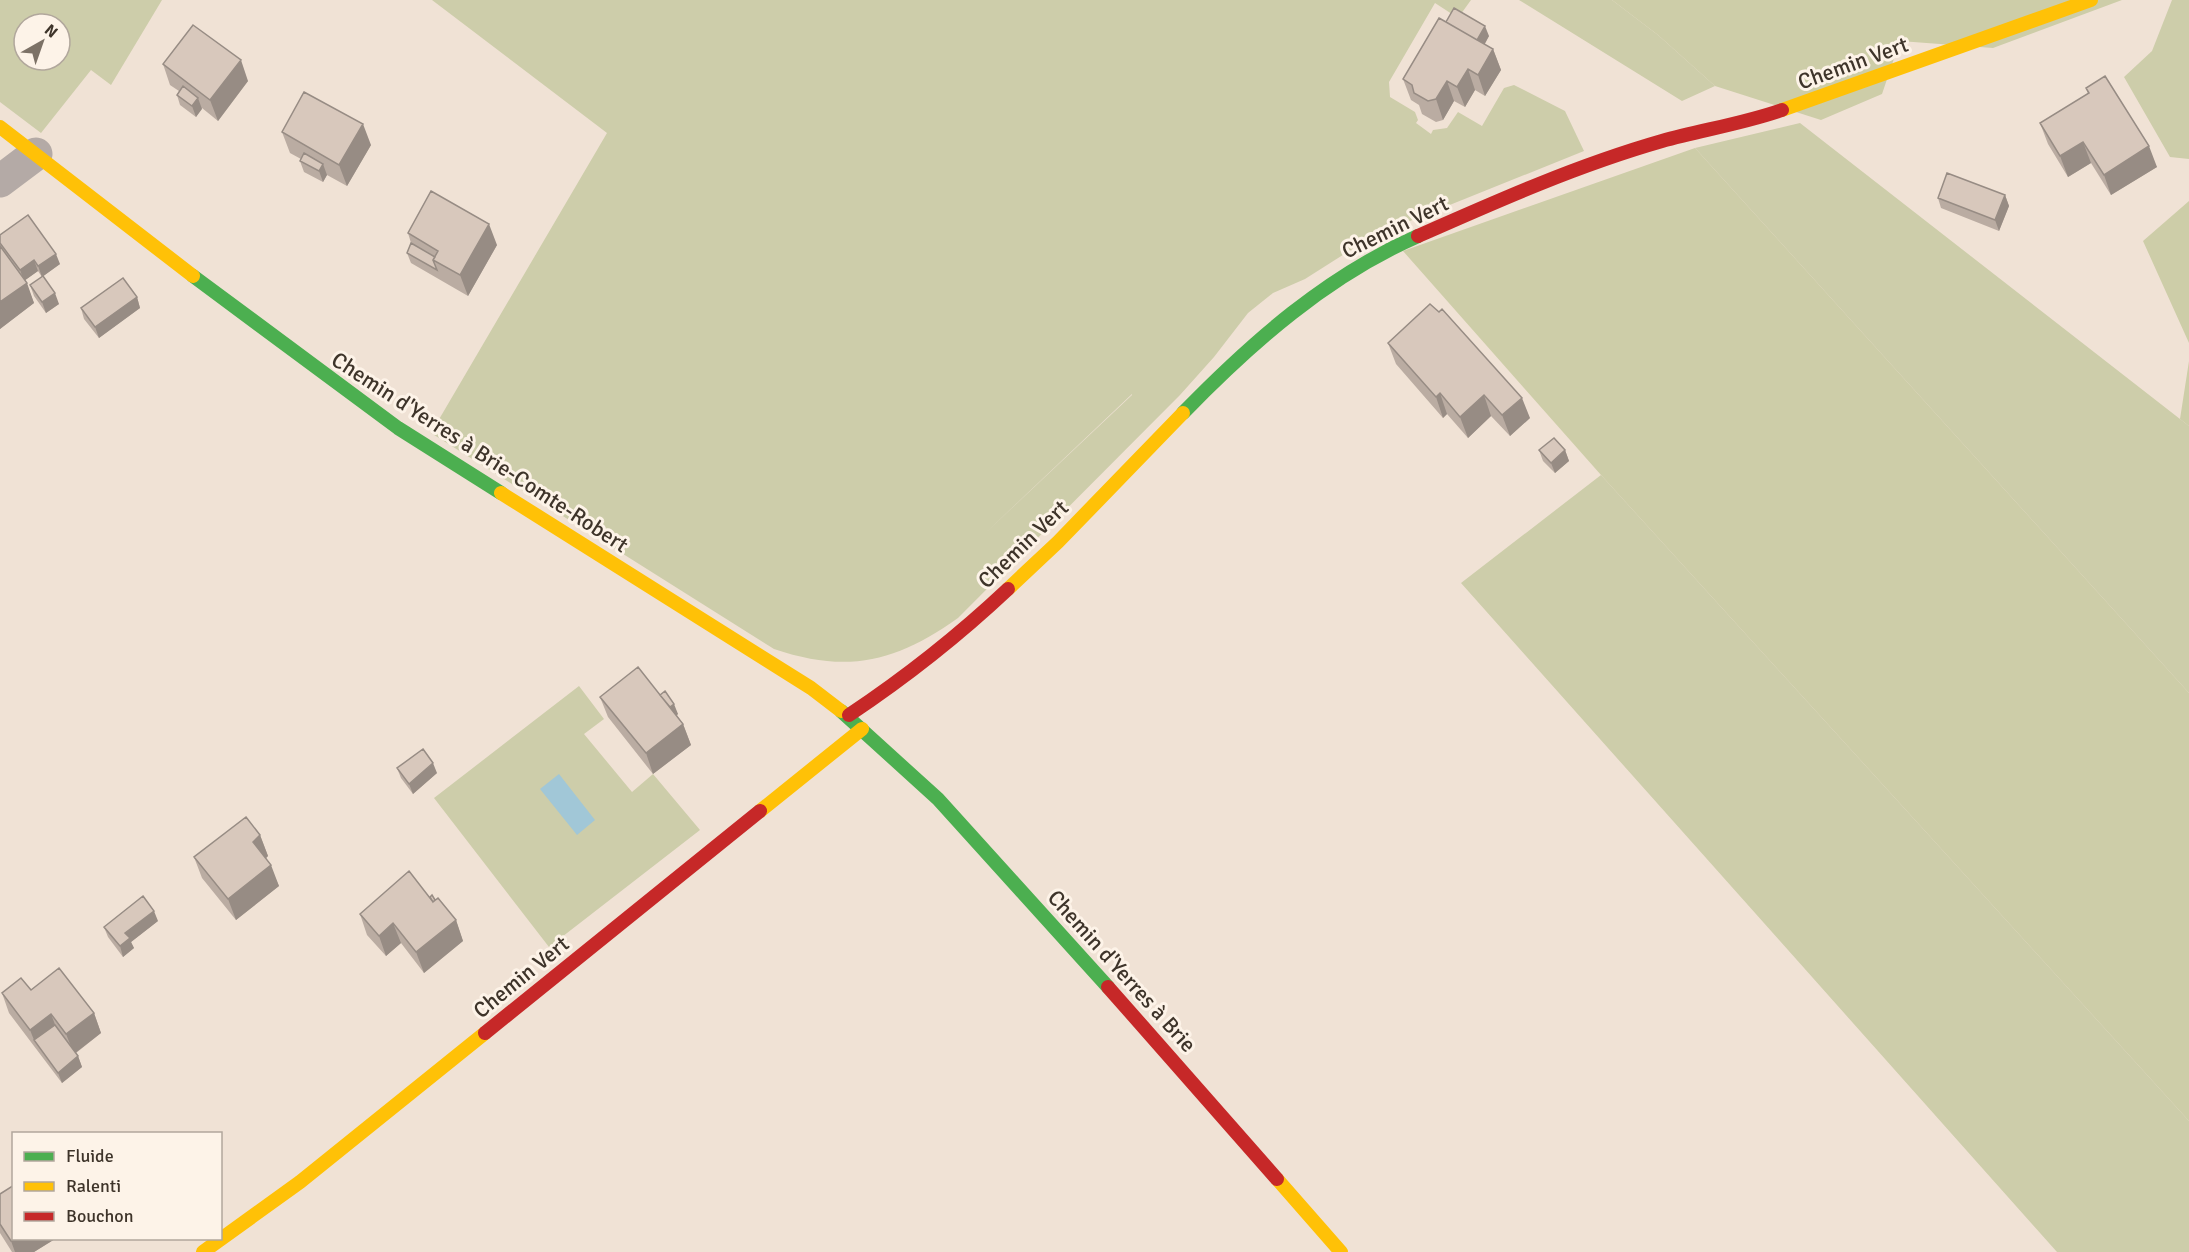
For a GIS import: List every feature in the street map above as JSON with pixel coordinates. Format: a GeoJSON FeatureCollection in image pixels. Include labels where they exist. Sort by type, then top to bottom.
{"type":"FeatureCollection","features":[{"type":"Feature","properties":{"kind":"street","name":"Chemin Vert"},"geometry":{"type":"LineString","coordinates":[[849,715],[904,679],[966,628],[1058,542],[1203,393],[1287,316],[1334,280],[1384,251],[1525,189],[1660,141],[1757,119],[2091,0]]}},
{"type":"Feature","properties":{"kind":"street","name":"Chemin d'Yerres à Brie-Comte-Robert"},"geometry":{"type":"LineString","coordinates":[[0,127],[260,328],[398,428],[811,688],[849,715],[862,729]]}},
{"type":"Feature","properties":{"kind":"street"},"geometry":{"type":"LineString","coordinates":[[0,181],[36,154]]}},
{"type":"Feature","properties":{"kind":"street","name":"Chemin Vert"},"geometry":{"type":"LineString","coordinates":[[222,1238],[300,1182],[862,729]]}},
{"type":"Feature","properties":{"kind":"street","name":"Chemin d'Yerres à Brie"},"geometry":{"type":"LineString","coordinates":[[862,729],[895,756],[983,847],[1341,1252]]}},
{"type":"Feature","properties":{"kind":"street","name":"Chemin Vert"},"geometry":{"type":"LineString","coordinates":[[203,1252],[220,1240]]}},
{"type":"Feature","properties":{"kind":"green space"},"geometry":{"type":"Polygon","coordinates":[[[0,0],[162,0],[111,85],[91,70],[41,133],[0,102],[0,0]]]}},
{"type":"Feature","properties":{"kind":"green space"},"geometry":{"type":"Polygon","coordinates":[[[432,0],[1471,0],[1458,18],[1435,3],[1389,82],[1390,97],[1415,112],[1418,120],[1416,123],[1431,134],[1433,130],[1447,128],[1458,112],[1482,126],[1504,88],[1514,85],[1565,111],[1584,151],[1405,223],[1357,246],[1305,279],[1273,293],[1248,313],[1214,357],[1180,395],[958,618],[914,645],[892,654],[848,662],[801,657],[774,649],[431,433],[607,133],[432,0]],[[1132,394],[978,540],[1132,395],[1132,394]]]}},
{"type":"Feature","properties":{"kind":"green space"},"geometry":{"type":"Polygon","coordinates":[[[1519,0],[1612,0],[1658,35],[1715,86],[1682,101],[1519,0]]]}},
{"type":"Feature","properties":{"kind":"green space"},"geometry":{"type":"Polygon","coordinates":[[[1612,0],[2122,0],[1993,48],[1900,41],[1882,94],[1821,120],[1715,86],[1658,35],[1612,0]]]}},
{"type":"Feature","properties":{"kind":"green space"},"geometry":{"type":"Polygon","coordinates":[[[2172,0],[2189,0],[2189,159],[2170,157],[2124,77],[2152,51],[2172,0]]]}},
{"type":"Feature","properties":{"kind":"green space"},"geometry":{"type":"Polygon","coordinates":[[[1800,123],[2189,426],[2189,693],[1695,148],[1800,123]]]}},
{"type":"Feature","properties":{"kind":"green space"},"geometry":{"type":"Polygon","coordinates":[[[1695,148],[2189,693],[2189,1121],[1601,475],[1403,251],[1695,148]]]}},
{"type":"Feature","properties":{"kind":"green space"},"geometry":{"type":"Polygon","coordinates":[[[2189,201],[2189,343],[2143,241],[2189,201]]]}},
{"type":"Feature","properties":{"kind":"green space"},"geometry":{"type":"Polygon","coordinates":[[[2189,361],[2189,426],[2180,419],[2189,361]]]}},
{"type":"Feature","properties":{"kind":"green space"},"geometry":{"type":"Polygon","coordinates":[[[1601,475],[2189,1121],[2189,1252],[2057,1252],[1461,583],[1601,475]]]}},
{"type":"Feature","properties":{"kind":"green space"},"geometry":{"type":"Polygon","coordinates":[[[579,686],[604,719],[584,734],[632,792],[653,774],[700,830],[549,947],[434,798],[579,686]]]}},
{"type":"Feature","properties":{"kind":"water"},"geometry":{"type":"Polygon","coordinates":[[[559,774],[595,820],[577,835],[540,789],[559,774]]]}},
{"type":"Feature","properties":{"kind":"building"},"geometry":{"type":"Polygon","coordinates":[[[1454,8],[1485,26],[1477,40],[1446,22],[1454,8]]]}},
{"type":"Feature","properties":{"kind":"building"},"geometry":{"type":"Polygon","coordinates":[[[1439,18],[1493,49],[1478,75],[1468,69],[1457,87],[1447,81],[1436,99],[1428,101],[1414,93],[1412,85],[1403,79],[1439,18]]]}},
{"type":"Feature","properties":{"kind":"building"},"geometry":{"type":"Polygon","coordinates":[[[193,25],[241,60],[210,100],[163,64],[193,25]]]}},
{"type":"Feature","properties":{"kind":"building"},"geometry":{"type":"Polygon","coordinates":[[[2105,76],[2149,146],[2104,175],[2083,142],[2060,156],[2040,123],[2089,93],[2086,88],[2105,76]]]}},
{"type":"Feature","properties":{"kind":"building"},"geometry":{"type":"Polygon","coordinates":[[[183,86],[198,98],[192,106],[177,95],[183,86]]]}},
{"type":"Feature","properties":{"kind":"building"},"geometry":{"type":"Polygon","coordinates":[[[304,92],[363,124],[339,165],[282,132],[304,92]]]}},
{"type":"Feature","properties":{"kind":"building"},"geometry":{"type":"Polygon","coordinates":[[[304,153],[323,164],[319,171],[300,161],[304,153]]]}},
{"type":"Feature","properties":{"kind":"building"},"geometry":{"type":"Polygon","coordinates":[[[1947,173],[2005,195],[1995,220],[1938,198],[1947,173]]]}},
{"type":"Feature","properties":{"kind":"building"},"geometry":{"type":"Polygon","coordinates":[[[431,191],[489,224],[460,275],[433,260],[438,251],[408,233],[431,191]]]}},
{"type":"Feature","properties":{"kind":"building"},"geometry":{"type":"Polygon","coordinates":[[[28,215],[56,254],[38,266],[34,260],[20,270],[0,243],[0,235],[28,215]]]}},
{"type":"Feature","properties":{"kind":"building"},"geometry":{"type":"Polygon","coordinates":[[[411,243],[435,257],[433,260],[437,270],[407,253],[411,243]]]}},
{"type":"Feature","properties":{"kind":"building"},"geometry":{"type":"Polygon","coordinates":[[[0,246],[27,283],[0,302],[0,246]]]}},
{"type":"Feature","properties":{"kind":"building"},"geometry":{"type":"Polygon","coordinates":[[[43,276],[55,293],[42,302],[30,285],[43,276]]]}},
{"type":"Feature","properties":{"kind":"building"},"geometry":{"type":"Polygon","coordinates":[[[123,278],[137,297],[95,327],[81,308],[123,278]]]}},
{"type":"Feature","properties":{"kind":"building"},"geometry":{"type":"Polygon","coordinates":[[[1430,304],[1439,312],[1442,309],[1522,398],[1502,415],[1484,395],[1460,417],[1440,393],[1436,397],[1388,343],[1430,304]]]}},
{"type":"Feature","properties":{"kind":"building"},"geometry":{"type":"Polygon","coordinates":[[[1554,438],[1565,450],[1551,463],[1539,450],[1554,438]]]}},
{"type":"Feature","properties":{"kind":"building"},"geometry":{"type":"Polygon","coordinates":[[[638,667],[683,724],[646,753],[600,697],[638,667]]]}},
{"type":"Feature","properties":{"kind":"building"},"geometry":{"type":"Polygon","coordinates":[[[665,691],[674,704],[670,707],[660,695],[665,691]]]}},
{"type":"Feature","properties":{"kind":"building"},"geometry":{"type":"Polygon","coordinates":[[[423,749],[433,763],[409,784],[397,768],[423,749]]]}},
{"type":"Feature","properties":{"kind":"building"},"geometry":{"type":"Polygon","coordinates":[[[246,817],[260,835],[253,842],[271,865],[228,899],[194,857],[246,817]]]}},
{"type":"Feature","properties":{"kind":"building"},"geometry":{"type":"Polygon","coordinates":[[[409,871],[433,902],[438,898],[456,920],[416,952],[393,923],[379,936],[360,914],[409,871]]]}},
{"type":"Feature","properties":{"kind":"building"},"geometry":{"type":"Polygon","coordinates":[[[143,896],[154,911],[125,933],[130,938],[120,946],[104,927],[143,896]]]}},
{"type":"Feature","properties":{"kind":"building"},"geometry":{"type":"Polygon","coordinates":[[[59,968],[94,1013],[66,1034],[51,1014],[30,1030],[2,993],[21,978],[31,990],[59,968]]]}},
{"type":"Feature","properties":{"kind":"building"},"geometry":{"type":"Polygon","coordinates":[[[55,1025],[78,1056],[58,1073],[34,1040],[55,1025]]]}},
{"type":"Feature","properties":{"kind":"building"},"geometry":{"type":"Polygon","coordinates":[[[12,1186],[13,1240],[11,1241],[0,1224],[0,1194],[12,1186]]]}},
{"type":"Feature","properties":{"kind":"traffic: fast"},"geometry":{"type":"LineString","coordinates":[[1183,413],[1236,361],[1292,313],[1353,271],[1418,236]]}},
{"type":"Feature","properties":{"kind":"traffic: fast"},"geometry":{"type":"LineString","coordinates":[[193,276],[398,428],[501,493]]}},
{"type":"Feature","properties":{"kind":"traffic: fast"},"geometry":{"type":"LineString","coordinates":[[841,711],[938,799],[1108,987]]}},
{"type":"Feature","properties":{"kind":"traffic: slow"},"geometry":{"type":"LineString","coordinates":[[1782,110],[2091,0]]}},
{"type":"Feature","properties":{"kind":"traffic: slow"},"geometry":{"type":"LineString","coordinates":[[0,127],[193,276]]}},
{"type":"Feature","properties":{"kind":"traffic: slow"},"geometry":{"type":"LineString","coordinates":[[1008,589],[1058,542],[1183,413]]}},
{"type":"Feature","properties":{"kind":"traffic: slow"},"geometry":{"type":"LineString","coordinates":[[501,493],[811,688],[841,711]]}},
{"type":"Feature","properties":{"kind":"traffic: slow"},"geometry":{"type":"LineString","coordinates":[[760,811],[862,729]]}},
{"type":"Feature","properties":{"kind":"traffic: slow"},"geometry":{"type":"LineString","coordinates":[[222,1238],[300,1182],[485,1033]]}},
{"type":"Feature","properties":{"kind":"traffic: slow"},"geometry":{"type":"LineString","coordinates":[[1277,1179],[1341,1252]]}},
{"type":"Feature","properties":{"kind":"traffic: slow"},"geometry":{"type":"LineString","coordinates":[[203,1252],[220,1240]]}},
{"type":"Feature","properties":{"kind":"traffic: jam"},"geometry":{"type":"LineString","coordinates":[[1418,236],[1600,161],[1662,141],[1782,110]]}},
{"type":"Feature","properties":{"kind":"traffic: jam"},"geometry":{"type":"LineString","coordinates":[[849,715],[931,655],[1008,589]]}},
{"type":"Feature","properties":{"kind":"traffic: jam"},"geometry":{"type":"LineString","coordinates":[[485,1033],[760,811]]}},
{"type":"Feature","properties":{"kind":"traffic: jam"},"geometry":{"type":"LineString","coordinates":[[1108,987],[1277,1179]]}}]}
